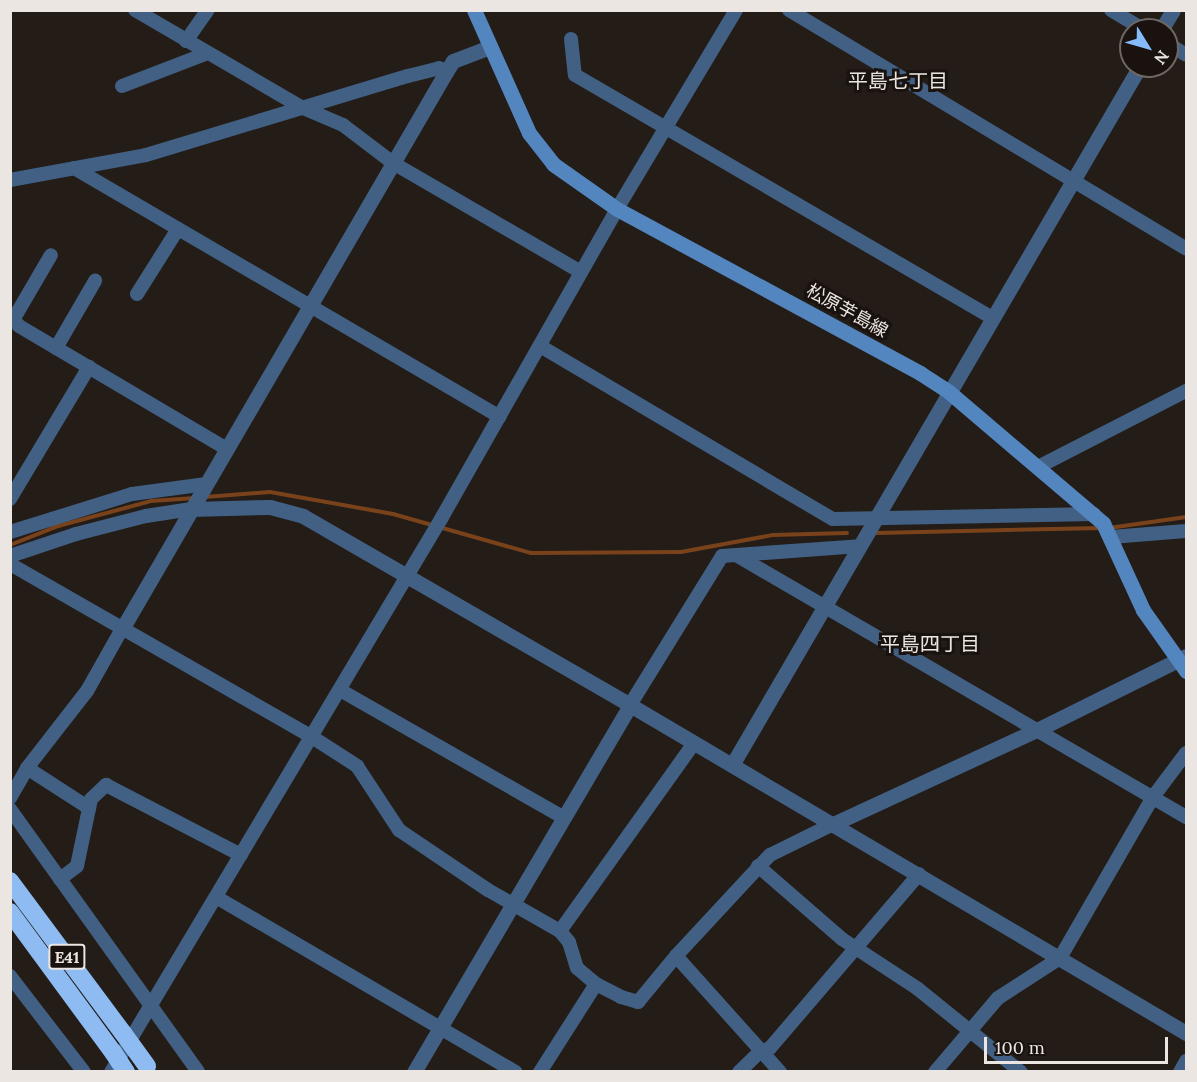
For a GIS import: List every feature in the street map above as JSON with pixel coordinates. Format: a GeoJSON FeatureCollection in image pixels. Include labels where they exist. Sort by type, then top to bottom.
{"type":"FeatureCollection","features":[{"type":"Feature","properties":{"kind":"highway","name":"E41"},"geometry":{"type":"LineString","coordinates":[[10,881],[149,1069]]}},
{"type":"Feature","properties":{"kind":"highway","name":"E41"},"geometry":{"type":"LineString","coordinates":[[10,912],[126,1071]]}},
{"type":"Feature","properties":{"kind":"main road","name":"松原芋島線"},"geometry":{"type":"LineString","coordinates":[[474,10],[529,134],[553,164],[617,208],[920,373],[949,392],[1038,467],[1104,527],[1143,610],[1184,663]]}},
{"type":"Feature","properties":{"kind":"street"},"geometry":{"type":"LineString","coordinates":[[135,10],[302,107],[344,125],[393,163],[581,272]]}},
{"type":"Feature","properties":{"kind":"street"},"geometry":{"type":"LineString","coordinates":[[186,41],[208,10]]}},
{"type":"Feature","properties":{"kind":"street"},"geometry":{"type":"LineString","coordinates":[[111,1071],[340,690],[500,417],[617,208],[667,129],[736,10]]}},
{"type":"Feature","properties":{"kind":"street"},"geometry":{"type":"LineString","coordinates":[[789,10],[1186,249]]}},
{"type":"Feature","properties":{"kind":"street"},"geometry":{"type":"LineString","coordinates":[[1111,10],[1124,18]]}},
{"type":"Feature","properties":{"kind":"street"},"geometry":{"type":"LineString","coordinates":[[571,39],[575,75],[993,318]]}},
{"type":"Feature","properties":{"kind":"street"},"geometry":{"type":"LineString","coordinates":[[10,798],[27,768],[87,691],[446,72],[453,62],[490,47]]}},
{"type":"Feature","properties":{"kind":"street"},"geometry":{"type":"LineString","coordinates":[[122,86],[208,53]]}},
{"type":"Feature","properties":{"kind":"street"},"geometry":{"type":"LineString","coordinates":[[10,180],[146,155],[439,68],[446,72]]}},
{"type":"Feature","properties":{"kind":"street"},"geometry":{"type":"LineString","coordinates":[[732,765],[1133,78]]}},
{"type":"Feature","properties":{"kind":"street"},"geometry":{"type":"LineString","coordinates":[[74,168],[500,417]]}},
{"type":"Feature","properties":{"kind":"street"},"geometry":{"type":"LineString","coordinates":[[137,294],[178,229]]}},
{"type":"Feature","properties":{"kind":"street"},"geometry":{"type":"LineString","coordinates":[[51,255],[12,318],[20,326],[56,348],[226,448]]}},
{"type":"Feature","properties":{"kind":"street"},"geometry":{"type":"LineString","coordinates":[[56,348],[95,281]]}},
{"type":"Feature","properties":{"kind":"street"},"geometry":{"type":"LineString","coordinates":[[540,346],[833,519],[876,517],[1186,531]]}},
{"type":"Feature","properties":{"kind":"street"},"geometry":{"type":"LineString","coordinates":[[10,499],[88,367]]}},
{"type":"Feature","properties":{"kind":"street"},"geometry":{"type":"LineString","coordinates":[[1038,467],[1186,391]]}},
{"type":"Feature","properties":{"kind":"street"},"geometry":{"type":"LineString","coordinates":[[10,532],[132,494],[198,497],[270,507],[303,516],[919,874],[1186,1033]]}},
{"type":"Feature","properties":{"kind":"street"},"geometry":{"type":"LineString","coordinates":[[10,556],[198,497]]}},
{"type":"Feature","properties":{"kind":"street"},"geometry":{"type":"LineString","coordinates":[[414,1071],[563,817],[722,556],[860,546]]}},
{"type":"Feature","properties":{"kind":"street"},"geometry":{"type":"LineString","coordinates":[[736,555],[1039,729],[1186,817]]}},
{"type":"Feature","properties":{"kind":"street"},"geometry":{"type":"LineString","coordinates":[[10,564],[312,736],[357,766],[399,830],[513,904],[560,931],[569,942],[577,968],[596,984],[621,997],[638,1002],[676,956],[770,855],[1184,663]]}},
{"type":"Feature","properties":{"kind":"street"},"geometry":{"type":"LineString","coordinates":[[340,690],[563,817]]}},
{"type":"Feature","properties":{"kind":"street"},"geometry":{"type":"LineString","coordinates":[[560,931],[694,743]]}},
{"type":"Feature","properties":{"kind":"street"},"geometry":{"type":"LineString","coordinates":[[935,1071],[998,998],[1060,958],[1153,797],[1186,753]]}},
{"type":"Feature","properties":{"kind":"street"},"geometry":{"type":"LineString","coordinates":[[27,768],[89,808]]}},
{"type":"Feature","properties":{"kind":"street"},"geometry":{"type":"LineString","coordinates":[[60,879],[76,866],[91,799],[106,785],[241,855]]}},
{"type":"Feature","properties":{"kind":"street"},"geometry":{"type":"LineString","coordinates":[[10,809],[198,1071]]}},
{"type":"Feature","properties":{"kind":"street"},"geometry":{"type":"LineString","coordinates":[[758,866],[842,939],[918,989],[1021,1071]]}},
{"type":"Feature","properties":{"kind":"street"},"geometry":{"type":"LineString","coordinates":[[739,1071],[760,1052],[770,1048],[919,874]]}},
{"type":"Feature","properties":{"kind":"street"},"geometry":{"type":"LineString","coordinates":[[216,897],[516,1071]]}},
{"type":"Feature","properties":{"kind":"street"},"geometry":{"type":"LineString","coordinates":[[676,956],[760,1052],[780,1071]]}},
{"type":"Feature","properties":{"kind":"street"},"geometry":{"type":"LineString","coordinates":[[10,976],[84,1071]]}},
{"type":"Feature","properties":{"kind":"street"},"geometry":{"type":"LineString","coordinates":[[540,1071],[596,984]]}},
{"type":"Feature","properties":{"kind":"street"},"geometry":{"type":"LineString","coordinates":[[1180,1071],[1186,1061]]}},
{"type":"Feature","properties":{"kind":"waterway"},"geometry":{"type":"LineString","coordinates":[[205,497],[270,492],[393,514],[531,553],[681,552],[773,535],[847,533]]}},
{"type":"Feature","properties":{"kind":"waterway"},"geometry":{"type":"LineString","coordinates":[[10,545],[58,526],[151,501],[195,498]]}},
{"type":"Feature","properties":{"kind":"waterway"},"geometry":{"type":"LineString","coordinates":[[1109,528],[1186,517]]}},
{"type":"Feature","properties":{"kind":"waterway"},"geometry":{"type":"LineString","coordinates":[[877,533],[1102,528]]}},
{"type":"Feature","properties":{"kind":"district","name":"平島七丁目"},"geometry":{"type":"Point","coordinates":[898,80]}},
{"type":"Feature","properties":{"kind":"district","name":"平島四丁目"},"geometry":{"type":"Point","coordinates":[930,643]}}]}
